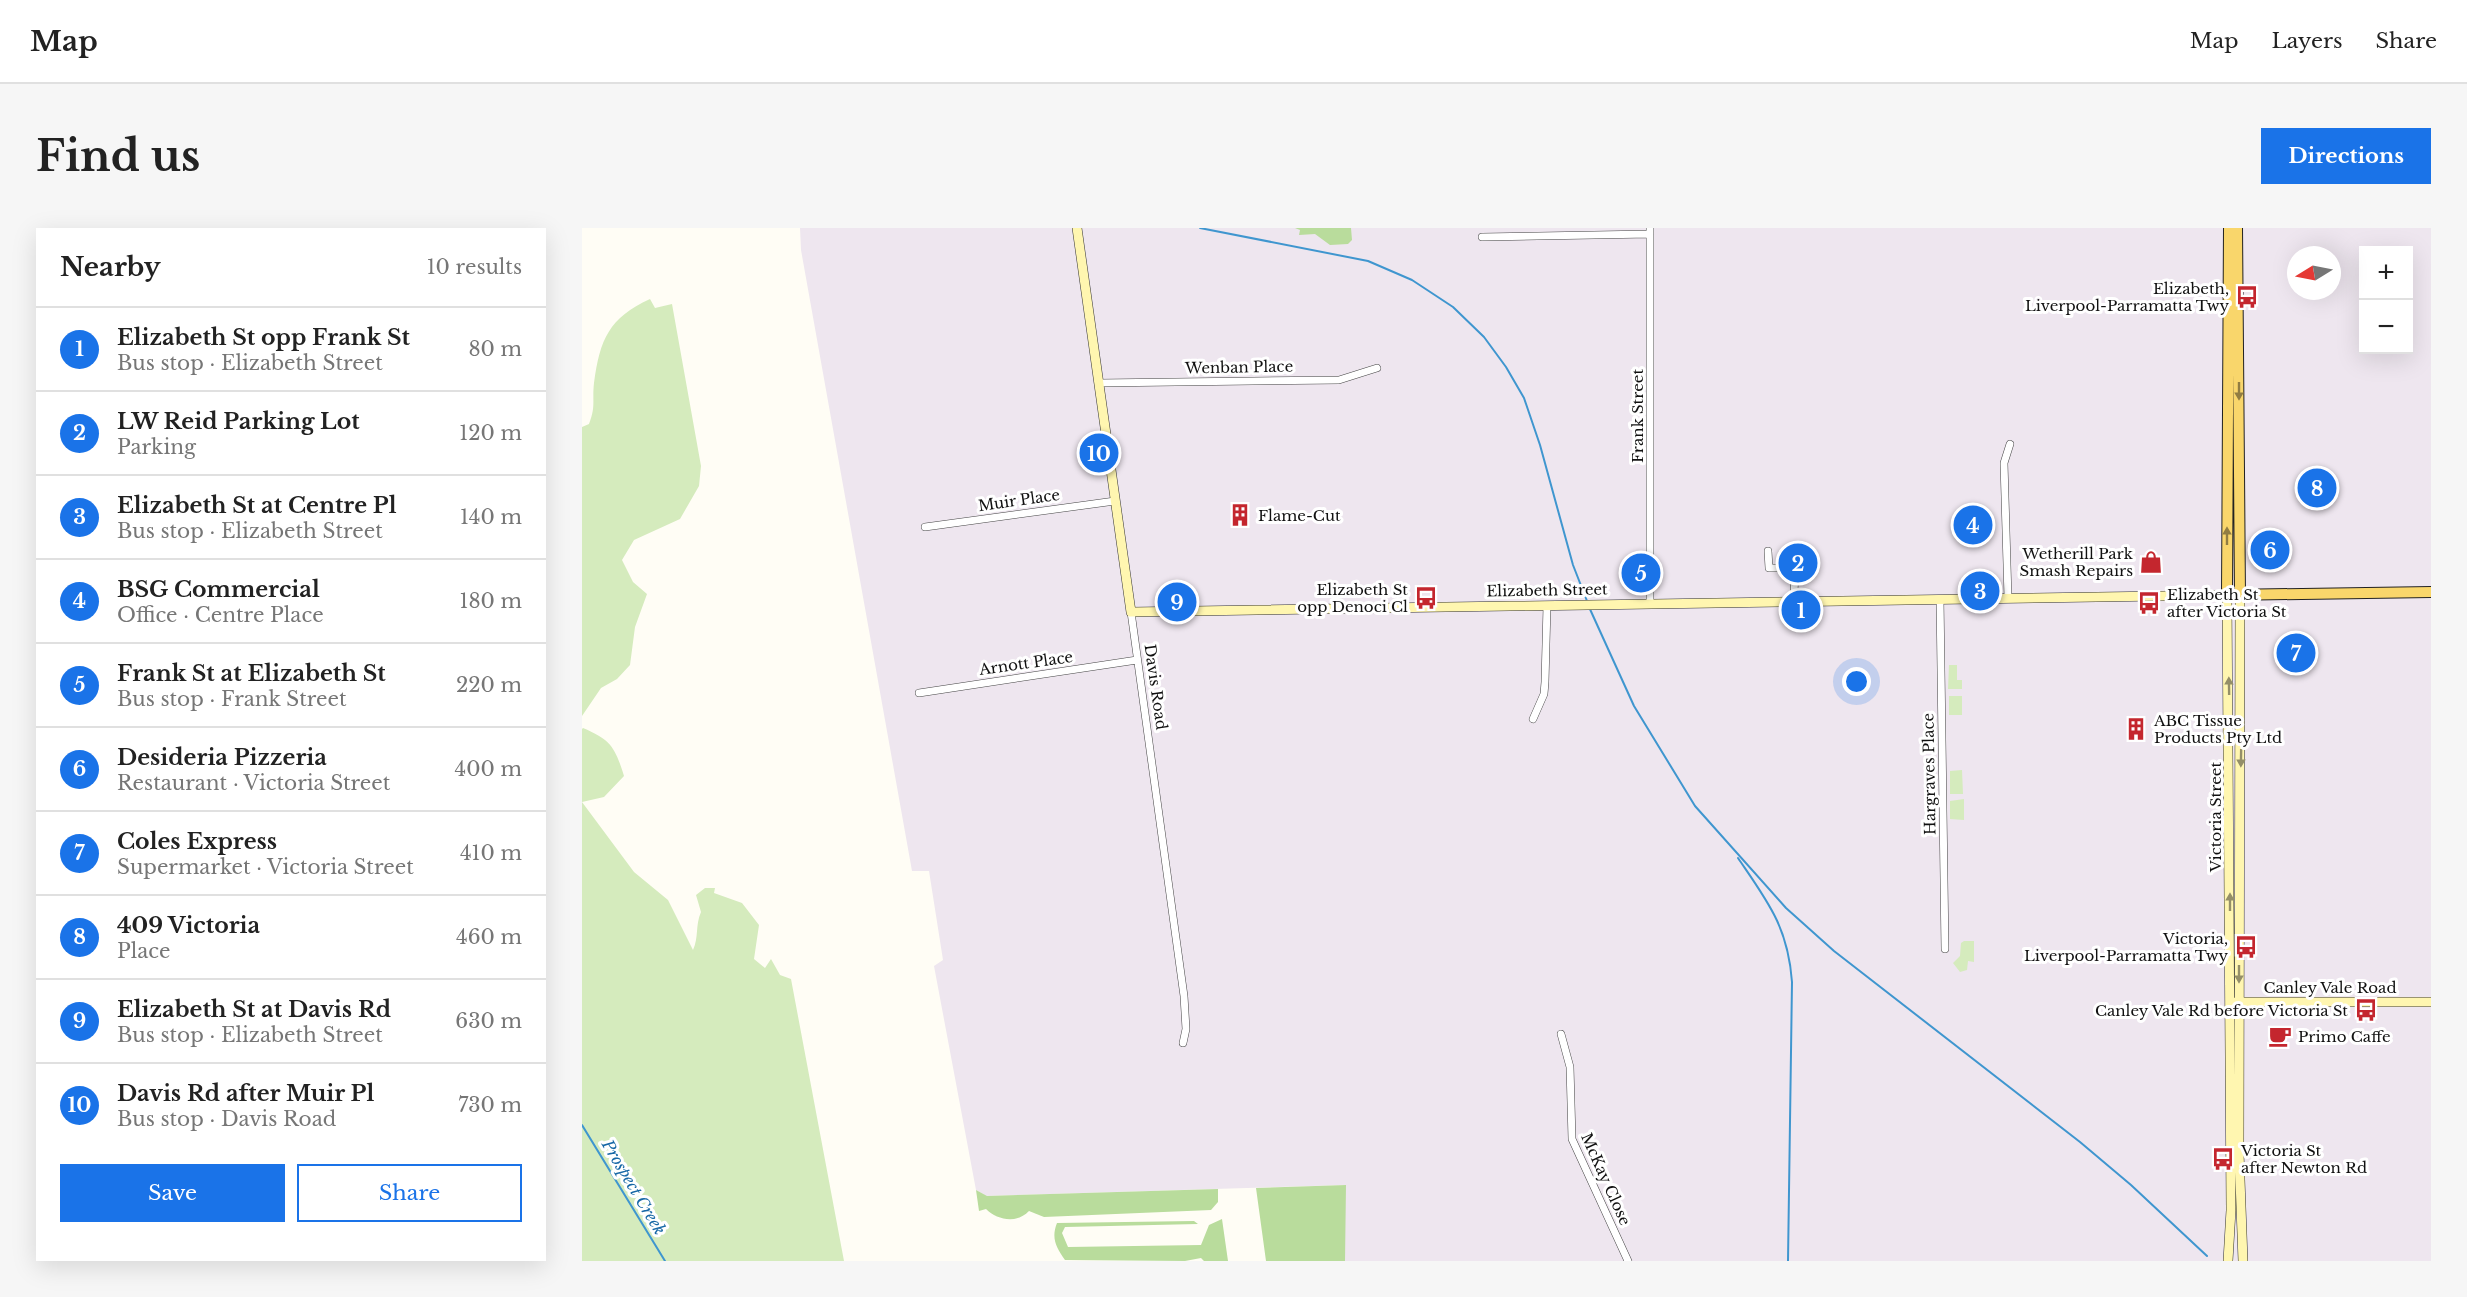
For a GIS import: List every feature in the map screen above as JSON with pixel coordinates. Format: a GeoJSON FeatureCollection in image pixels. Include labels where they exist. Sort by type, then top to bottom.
{"type":"FeatureCollection","features":[{"type":"Feature","properties":{"kind":"main road","name":"Victoria Street"},"geometry":{"type":"LineString","coordinates":[[2227,595],[2229,228]]}},
{"type":"Feature","properties":{"kind":"main road","name":"Victoria Street"},"geometry":{"type":"LineString","coordinates":[[2237,228],[2240,595]]}},
{"type":"Feature","properties":{"kind":"main road","name":"Elizabeth Street"},"geometry":{"type":"LineString","coordinates":[[2227,595],[2431,592]]}},
{"type":"Feature","properties":{"kind":"street","name":"Davis Road"},"geometry":{"type":"LineString","coordinates":[[1077,228],[1184,996],[1186,1029],[1183,1043]]}},
{"type":"Feature","properties":{"kind":"street"},"geometry":{"type":"LineString","coordinates":[[1482,237],[1650,231]]}},
{"type":"Feature","properties":{"kind":"street","name":"Frank Street"},"geometry":{"type":"LineString","coordinates":[[1650,231],[1650,604]]}},
{"type":"Feature","properties":{"kind":"street","name":"Wenban Place"},"geometry":{"type":"LineString","coordinates":[[1099,383],[1339,380],[1377,368]]}},
{"type":"Feature","properties":{"kind":"street"},"geometry":{"type":"LineString","coordinates":[[2008,598],[2004,463],[2010,444]]}},
{"type":"Feature","properties":{"kind":"street","name":"Muir Place"},"geometry":{"type":"LineString","coordinates":[[925,526],[1115,501]]}},
{"type":"Feature","properties":{"kind":"street"},"geometry":{"type":"LineString","coordinates":[[1768,551],[1769,568],[1796,568],[1794,595],[1790,602]]}},
{"type":"Feature","properties":{"kind":"street","name":"Elizabeth Street"},"geometry":{"type":"LineString","coordinates":[[1131,612],[2227,595]]}},
{"type":"Feature","properties":{"kind":"street","name":"Victoria Street"},"geometry":{"type":"LineString","coordinates":[[2227,595],[2234,1002],[2243,1261]]}},
{"type":"Feature","properties":{"kind":"street","name":"Victoria Street"},"geometry":{"type":"LineString","coordinates":[[2228,1261],[2231,1210],[2240,595]]}},
{"type":"Feature","properties":{"kind":"street","name":"Hargraves Place"},"geometry":{"type":"LineString","coordinates":[[1940,599],[1946,949]]}},
{"type":"Feature","properties":{"kind":"street"},"geometry":{"type":"LineString","coordinates":[[1533,719],[1544,694],[1546,606]]}},
{"type":"Feature","properties":{"kind":"street","name":"Arnott Place"},"geometry":{"type":"LineString","coordinates":[[919,693],[1137,660]]}},
{"type":"Feature","properties":{"kind":"street","name":"Canley Vale Road"},"geometry":{"type":"LineString","coordinates":[[2234,1002],[2431,1002]]}},
{"type":"Feature","properties":{"kind":"street","name":"McKay Close"},"geometry":{"type":"LineString","coordinates":[[1562,1034],[1570,1067],[1572,1139],[1628,1261]]}},
{"type":"Feature","properties":{"kind":"shaded area"},"geometry":{"type":"Polygon","coordinates":[[[800,228],[2431,228],[2431,1261],[1345,1261],[1345,1185],[986,1196],[976,1190],[934,966],[943,960],[929,871],[912,871],[801,250],[800,228]]]}},
{"type":"Feature","properties":{"kind":"green space"},"geometry":{"type":"Polygon","coordinates":[[[1295,228],[1351,228],[1352,240],[1348,244],[1330,245],[1315,234],[1299,235],[1300,230],[1295,228]]]}},
{"type":"Feature","properties":{"kind":"green space"},"geometry":{"type":"Polygon","coordinates":[[[650,299],[655,308],[672,304],[701,466],[699,486],[680,519],[634,540],[622,560],[633,582],[647,594],[635,627],[630,665],[617,679],[601,688],[582,716],[582,427],[589,424],[591,418],[596,368],[609,332],[625,314],[650,299]]]}},
{"type":"Feature","properties":{"kind":"green space"},"geometry":{"type":"Polygon","coordinates":[[[1949,665],[1957,665],[1957,680],[1962,680],[1962,689],[1948,689],[1949,665]]]}},
{"type":"Feature","properties":{"kind":"green space"},"geometry":{"type":"Polygon","coordinates":[[[1949,696],[1962,696],[1962,715],[1949,715],[1949,696]]]}},
{"type":"Feature","properties":{"kind":"green space"},"geometry":{"type":"Polygon","coordinates":[[[583,728],[600,736],[611,746],[624,776],[604,797],[582,802],[583,728]]]}},
{"type":"Feature","properties":{"kind":"green space"},"geometry":{"type":"Polygon","coordinates":[[[1962,770],[1963,794],[1950,794],[1950,771],[1962,770]]]}},
{"type":"Feature","properties":{"kind":"green space"},"geometry":{"type":"Polygon","coordinates":[[[1964,799],[1964,820],[1950,819],[1950,801],[1964,799]]]}},
{"type":"Feature","properties":{"kind":"green space"},"geometry":{"type":"Polygon","coordinates":[[[582,802],[634,872],[668,900],[693,950],[701,912],[696,895],[705,888],[715,888],[714,893],[742,903],[759,925],[754,959],[765,968],[771,959],[780,975],[791,979],[844,1261],[582,1261],[582,802]]]}},
{"type":"Feature","properties":{"kind":"green space"},"geometry":{"type":"Polygon","coordinates":[[[1974,941],[1974,962],[1968,961],[1967,970],[1960,972],[1953,963],[1960,956],[1961,943],[1974,941]]]}},
{"type":"Feature","properties":{"kind":"green space"},"geometry":{"type":"Polygon","coordinates":[[[1346,1185],[1345,1261],[1266,1261],[1256,1188],[1346,1185]]]}},
{"type":"Feature","properties":{"kind":"green space"},"geometry":{"type":"Polygon","coordinates":[[[1218,1189],[1218,1202],[1211,1210],[1044,1217],[1029,1211],[1013,1219],[1001,1218],[986,1209],[979,1211],[976,1190],[987,1196],[1218,1189]]]}},
{"type":"Feature","properties":{"kind":"green space"},"geometry":{"type":"Polygon","coordinates":[[[1222,1219],[1228,1261],[1204,1261],[1201,1258],[1185,1261],[1065,1260],[1057,1247],[1055,1238],[1057,1223],[1194,1221],[1198,1224],[1065,1227],[1062,1233],[1068,1247],[1201,1245],[1209,1225],[1222,1219]]]}},
{"type":"Feature","properties":{"kind":"waterway"},"geometry":{"type":"LineString","coordinates":[[1200,228],[1368,261],[1412,280],[1453,307],[1484,337],[1506,367],[1524,398],[1540,445],[1573,565],[1587,601]]}},
{"type":"Feature","properties":{"kind":"waterway"},"geometry":{"type":"LineString","coordinates":[[1589,607],[1634,706],[1695,806],[1786,908],[1834,951],[2080,1142],[2131,1185],[2207,1256]]}},
{"type":"Feature","properties":{"kind":"waterway"},"geometry":{"type":"LineString","coordinates":[[1738,858],[1775,916],[1790,963],[1792,982],[1788,1261]]}},
{"type":"Feature","properties":{"kind":"waterway","name":"Prospect Creek"},"geometry":{"type":"LineString","coordinates":[[582,1125],[665,1261]]}},
{"type":"Feature","properties":{"kind":"place","name":"Elizabeth, Liverpool-Parramatta Twy"},"geometry":{"type":"Point","coordinates":[2247,297]}},
{"type":"Feature","properties":{"kind":"place","name":"Davis Rd after Muir Pl"},"geometry":{"type":"Point","coordinates":[1099,453]}},
{"type":"Feature","properties":{"kind":"place","name":"409 Victoria"},"geometry":{"type":"Point","coordinates":[2317,488]}},
{"type":"Feature","properties":{"kind":"place","name":"Flame-Cut"},"geometry":{"type":"Point","coordinates":[1240,515]}},
{"type":"Feature","properties":{"kind":"place","name":"BSG Commercial"},"geometry":{"type":"Point","coordinates":[1973,525]}},
{"type":"Feature","properties":{"kind":"place","name":"Desideria Pizzeria"},"geometry":{"type":"Point","coordinates":[2270,550]}},
{"type":"Feature","properties":{"kind":"place","name":"Wetherill Park Smash Repairs"},"geometry":{"type":"Point","coordinates":[2151,562]}},
{"type":"Feature","properties":{"kind":"place","name":"LW Reid Parking Lot"},"geometry":{"type":"Point","coordinates":[1798,563]}},
{"type":"Feature","properties":{"kind":"place","name":"Frank St at Elizabeth St"},"geometry":{"type":"Point","coordinates":[1641,573]}},
{"type":"Feature","properties":{"kind":"place","name":"Elizabeth St at Centre Pl"},"geometry":{"type":"Point","coordinates":[1980,591]}},
{"type":"Feature","properties":{"kind":"place","name":"Elizabeth St opp Denoci Cl"},"geometry":{"type":"Point","coordinates":[1426,598]}},
{"type":"Feature","properties":{"kind":"place","name":"Elizabeth St at Davis Rd"},"geometry":{"type":"Point","coordinates":[1177,602]}},
{"type":"Feature","properties":{"kind":"place","name":"Elizabeth St after Victoria St"},"geometry":{"type":"Point","coordinates":[2149,603]}},
{"type":"Feature","properties":{"kind":"place","name":"Elizabeth St opp Frank St"},"geometry":{"type":"Point","coordinates":[1801,610]}},
{"type":"Feature","properties":{"kind":"place","name":"Coles Express"},"geometry":{"type":"Point","coordinates":[2296,653]}},
{"type":"Feature","properties":{"kind":"place","name":"ABC Tissue Products Pty Ltd"},"geometry":{"type":"Point","coordinates":[2136,729]}},
{"type":"Feature","properties":{"kind":"place","name":"Victoria, Liverpool-Parramatta Twy"},"geometry":{"type":"Point","coordinates":[2246,947]}},
{"type":"Feature","properties":{"kind":"place","name":"Canley Vale Rd before Victoria St"},"geometry":{"type":"Point","coordinates":[2366,1010]}},
{"type":"Feature","properties":{"kind":"place","name":"Primo Caffe"},"geometry":{"type":"Point","coordinates":[2280,1036]}},
{"type":"Feature","properties":{"kind":"place","name":"Victoria St after Newton Rd"},"geometry":{"type":"Point","coordinates":[2223,1159]}}]}
